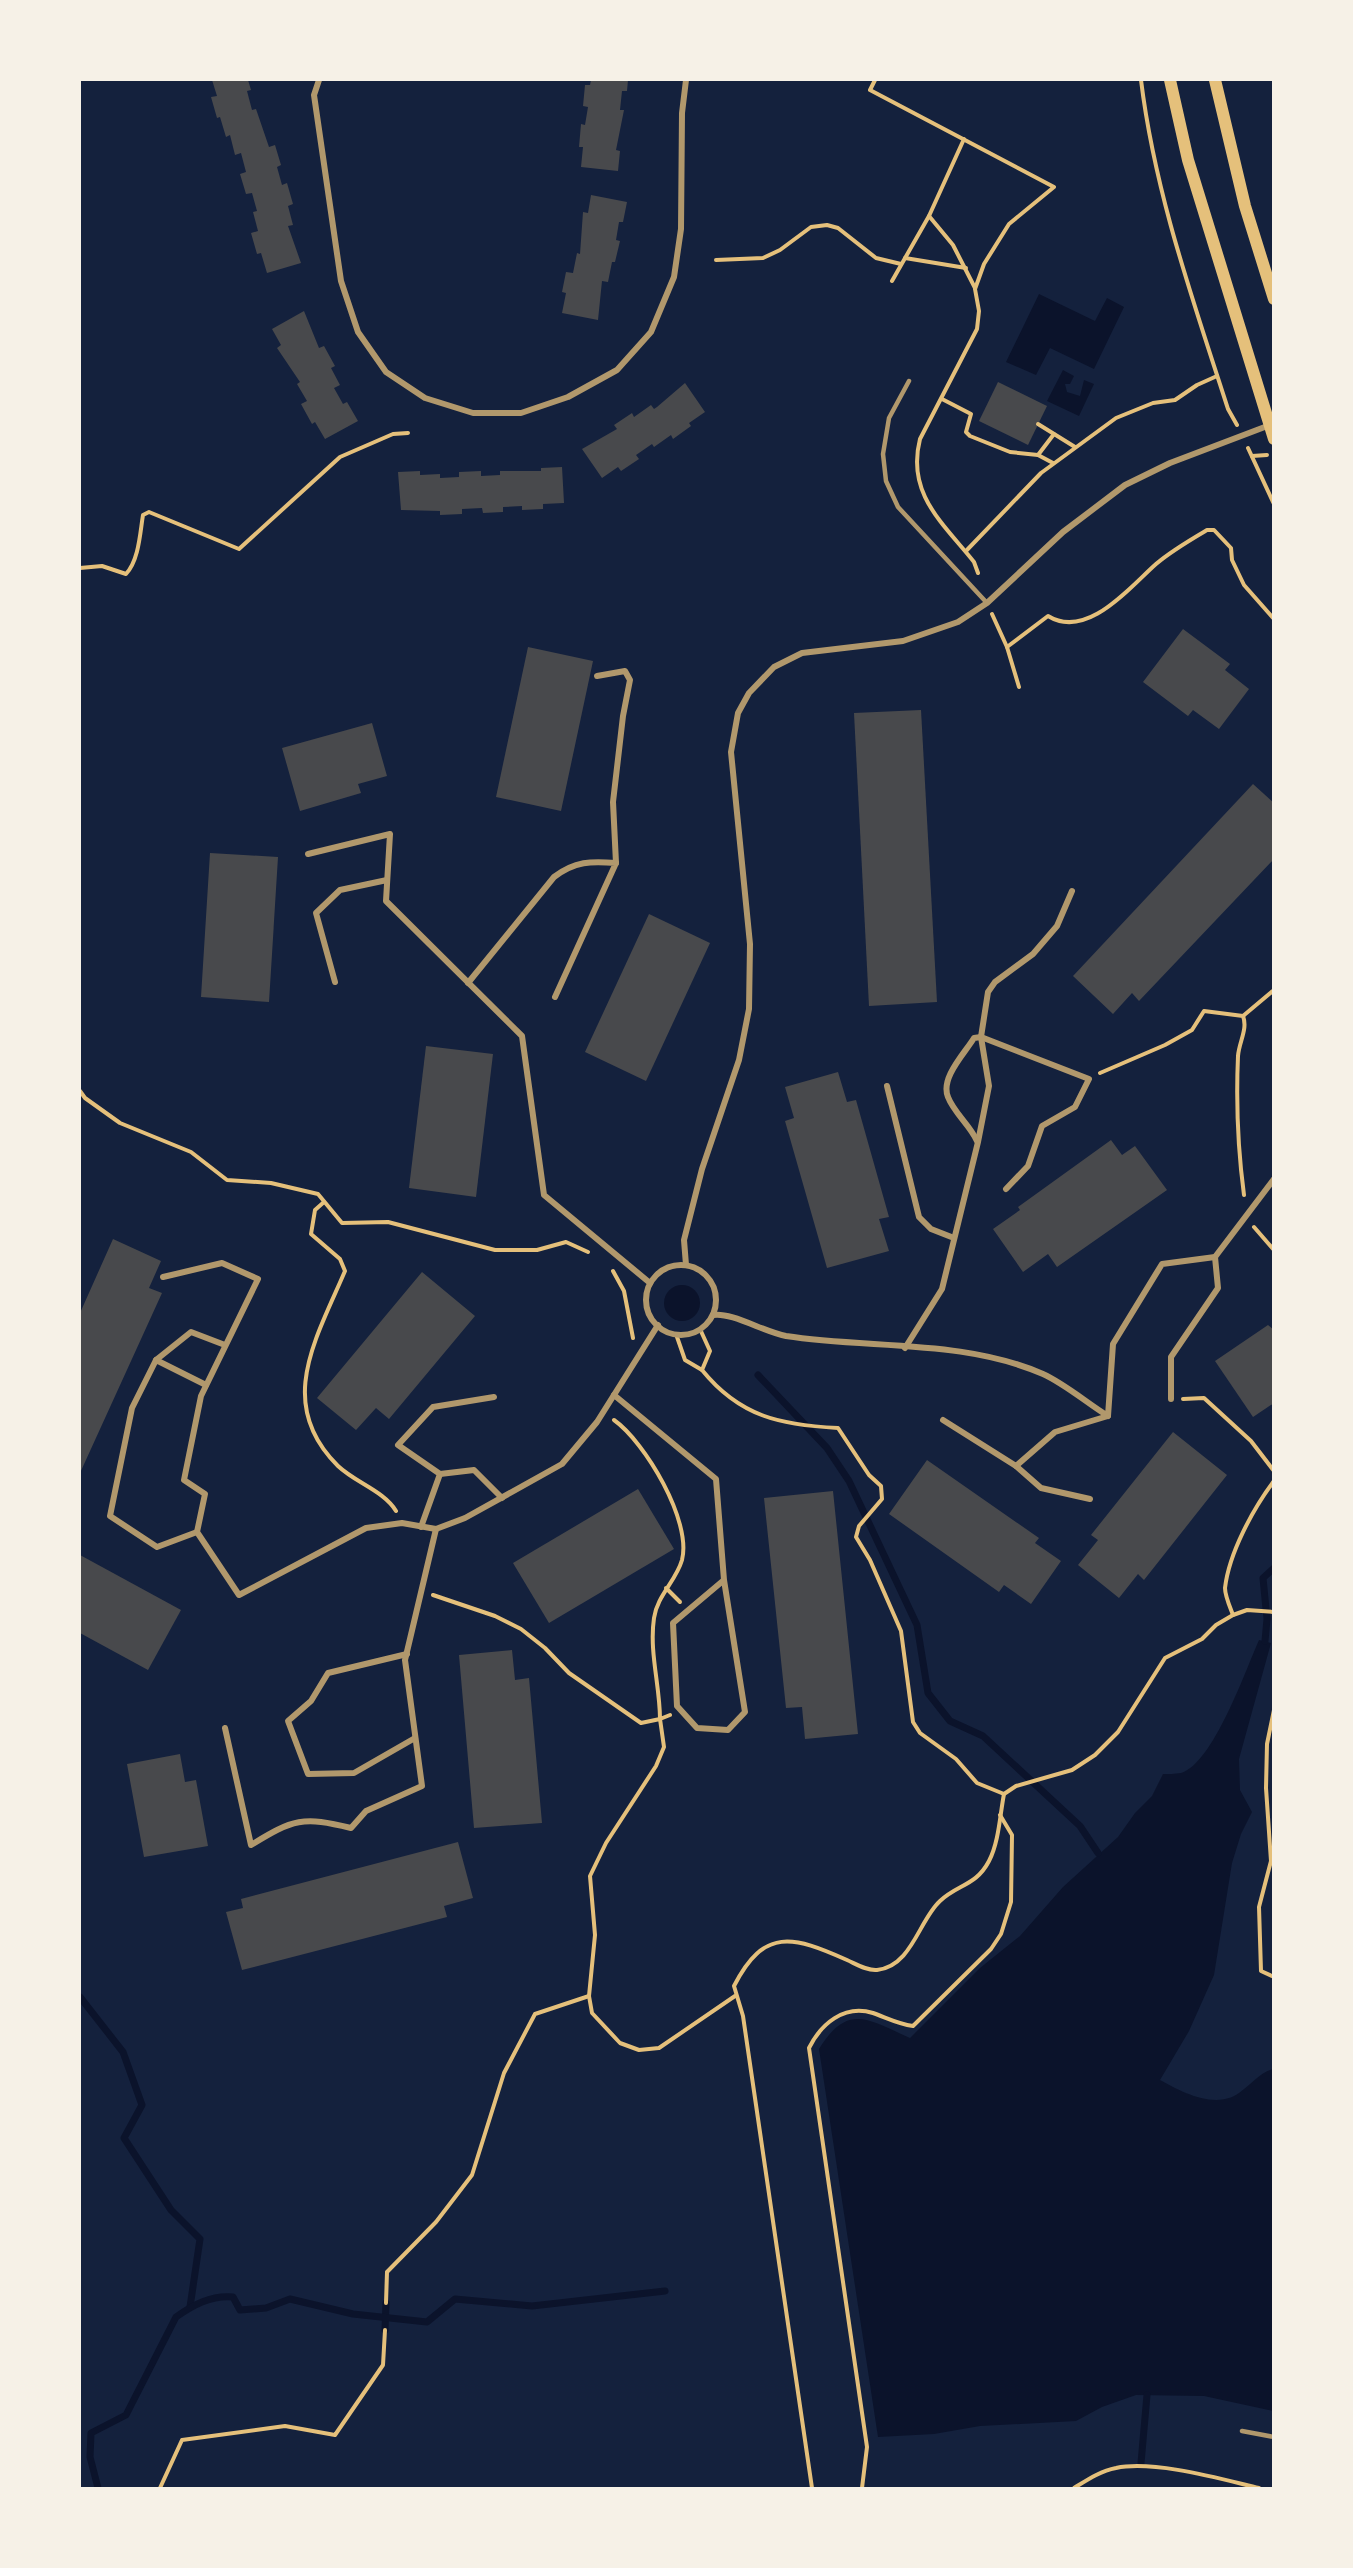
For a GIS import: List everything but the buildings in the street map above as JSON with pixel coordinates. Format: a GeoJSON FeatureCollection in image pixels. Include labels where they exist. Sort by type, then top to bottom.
{"type":"FeatureCollection","features":[{"type":"Feature","properties":{"kind":"main road"},"geometry":{"type":"LineString","coordinates":[[1170,80],[1188,160],[1274,439]]}},
{"type":"Feature","properties":{"kind":"main road"},"geometry":{"type":"LineString","coordinates":[[1215,80],[1245,206],[1274,299]]}},
{"type":"Feature","properties":{"kind":"street"},"geometry":{"type":"LineString","coordinates":[[319,80],[314,96],[341,281],[358,332],[386,372],[425,399],[473,412],[521,412],[568,397],[617,370],[651,332],[674,277],[681,229],[682,112],[686,80]]}},
{"type":"Feature","properties":{"kind":"street"},"geometry":{"type":"LineString","coordinates":[[686,1265],[684,1240],[702,1169],[739,1060],[749,1009],[750,944],[731,752],[738,714],[749,693],[774,667],[802,653],[881,644],[929,634],[958,622],[987,603],[1063,532],[1125,486],[1170,463],[1271,425]]}},
{"type":"Feature","properties":{"kind":"street"},"geometry":{"type":"LineString","coordinates":[[555,997],[616,863],[613,802],[623,716],[630,680],[625,671],[597,676]]}},
{"type":"Feature","properties":{"kind":"street"},"geometry":{"type":"LineString","coordinates":[[308,854],[390,834],[386,901],[522,1036],[544,1196],[650,1283]]}},
{"type":"Feature","properties":{"kind":"street"},"geometry":{"type":"LineString","coordinates":[[468,983],[554,877],[568,866],[587,861],[616,863]]}},
{"type":"Feature","properties":{"kind":"street"},"geometry":{"type":"LineString","coordinates":[[335,982],[316,913],[340,890],[387,880]]}},
{"type":"Feature","properties":{"kind":"street"},"geometry":{"type":"LineString","coordinates":[[905,1348],[942,1289],[978,1142],[989,1086],[981,1037],[988,992],[995,982],[1033,954],[1057,926],[1072,891]]}},
{"type":"Feature","properties":{"kind":"street"},"geometry":{"type":"LineString","coordinates":[[978,1142],[970,1126],[948,1097],[947,1083],[974,1038],[981,1037],[1089,1079],[1075,1107],[1042,1126],[1028,1166],[1006,1189]]}},
{"type":"Feature","properties":{"kind":"street"},"geometry":{"type":"LineString","coordinates":[[888,1086],[919,1217],[931,1229],[954,1238]]}},
{"type":"Feature","properties":{"kind":"street"},"geometry":{"type":"LineString","coordinates":[[1171,1399],[1172,1357],[1218,1288],[1215,1257],[1274,1179]]}},
{"type":"Feature","properties":{"kind":"street"},"geometry":{"type":"LineString","coordinates":[[1108,1416],[1113,1344],[1162,1264],[1215,1257]]}},
{"type":"Feature","properties":{"kind":"street"},"geometry":{"type":"LineString","coordinates":[[163,1277],[222,1263],[258,1279],[201,1396],[184,1480],[205,1494],[197,1532],[239,1595],[366,1528],[401,1523],[436,1529],[502,1498],[562,1464],[604,1412],[658,1325]]}},
{"type":"Feature","properties":{"kind":"street"},"geometry":{"type":"LineString","coordinates":[[686,1265],[697,1268],[712,1283],[716,1293],[713,1315],[700,1329],[691,1333],[676,1334],[658,1325],[649,1314],[646,1304],[650,1283],[666,1268],[686,1265]]}},
{"type":"Feature","properties":{"kind":"street"},"geometry":{"type":"LineString","coordinates":[[713,1315],[724,1313],[749,1326],[784,1336],[965,1353],[1011,1363],[1044,1375],[1108,1416]]}},
{"type":"Feature","properties":{"kind":"street"},"geometry":{"type":"LineString","coordinates":[[197,1532],[157,1547],[110,1516],[132,1408],[156,1360],[191,1332],[225,1345]]}},
{"type":"Feature","properties":{"kind":"street"},"geometry":{"type":"LineString","coordinates":[[156,1360],[207,1385]]}},
{"type":"Feature","properties":{"kind":"street"},"geometry":{"type":"LineString","coordinates":[[614,1395],[716,1479],[724,1580],[746,1712],[729,1730],[697,1728],[677,1706],[673,1623],[724,1580]]}},
{"type":"Feature","properties":{"kind":"street"},"geometry":{"type":"LineString","coordinates":[[494,1397],[433,1407],[398,1445],[440,1474],[474,1470],[502,1498]]}},
{"type":"Feature","properties":{"kind":"street"},"geometry":{"type":"LineString","coordinates":[[1016,1466],[1055,1432],[1108,1416]]}},
{"type":"Feature","properties":{"kind":"street"},"geometry":{"type":"LineString","coordinates":[[943,1420],[1016,1466],[1041,1488],[1090,1499]]}},
{"type":"Feature","properties":{"kind":"street"},"geometry":{"type":"LineString","coordinates":[[421,1527],[440,1474]]}},
{"type":"Feature","properties":{"kind":"street"},"geometry":{"type":"LineString","coordinates":[[225,1728],[252,1845],[286,1824],[321,1820],[351,1828],[366,1811],[422,1786],[407,1654],[436,1529]]}},
{"type":"Feature","properties":{"kind":"street"},"geometry":{"type":"LineString","coordinates":[[407,1654],[328,1673],[311,1701],[288,1721],[308,1774],[354,1773],[415,1738]]}},
{"type":"Feature","properties":{"kind":"lane"},"geometry":{"type":"LineString","coordinates":[[909,381],[889,418],[884,454],[886,481],[898,507],[987,603]]}},
{"type":"Feature","properties":{"kind":"lane"},"geometry":{"type":"LineString","coordinates":[[1242,2431],[1274,2438]]}},
{"type":"Feature","properties":{"kind":"path"},"geometry":{"type":"LineString","coordinates":[[875,80],[870,90],[1055,185],[1008,224],[984,264],[975,289]]}},
{"type":"Feature","properties":{"kind":"path"},"geometry":{"type":"LineString","coordinates":[[1141,80],[1156,176],[1197,316],[1228,409],[1274,504]]}},
{"type":"Feature","properties":{"kind":"path"},"geometry":{"type":"LineString","coordinates":[[892,281],[929,216],[964,139]]}},
{"type":"Feature","properties":{"kind":"path"},"geometry":{"type":"LineString","coordinates":[[929,216],[953,245],[967,268],[975,289],[979,310],[977,329],[920,439],[915,468],[923,495],[974,562],[987,603],[1007,647],[1018,687]]}},
{"type":"Feature","properties":{"kind":"path"},"geometry":{"type":"LineString","coordinates":[[716,260],[763,258],[780,250],[811,227],[827,225],[838,228],[876,258],[901,264]]}},
{"type":"Feature","properties":{"kind":"path"},"geometry":{"type":"LineString","coordinates":[[905,258],[967,268]]}},
{"type":"Feature","properties":{"kind":"path"},"geometry":{"type":"LineString","coordinates":[[966,551],[1053,463],[1075,447],[1129,411],[1153,403],[1175,400],[1217,376]]}},
{"type":"Feature","properties":{"kind":"path"},"geometry":{"type":"LineString","coordinates":[[942,399],[971,414],[965,426],[969,436],[1010,452],[1038,455],[1053,463]]}},
{"type":"Feature","properties":{"kind":"path"},"geometry":{"type":"LineString","coordinates":[[1038,424],[1075,447]]}},
{"type":"Feature","properties":{"kind":"path"},"geometry":{"type":"LineString","coordinates":[[82,568],[102,566],[126,574],[130,569],[138,544],[143,515],[149,512],[239,549],[340,457],[393,434],[408,433]]}},
{"type":"Feature","properties":{"kind":"path"},"geometry":{"type":"LineString","coordinates":[[1038,455],[1054,434]]}},
{"type":"Feature","properties":{"kind":"path"},"geometry":{"type":"LineString","coordinates":[[1252,456],[1274,453]]}},
{"type":"Feature","properties":{"kind":"path"},"geometry":{"type":"LineString","coordinates":[[1007,647],[1048,616],[1066,624],[1087,621],[1142,579],[1156,564],[1207,530],[1214,530],[1231,548],[1232,560],[1244,585],[1274,619]]}},
{"type":"Feature","properties":{"kind":"path"},"geometry":{"type":"LineString","coordinates":[[1089,1079],[1191,1030],[1204,1011],[1243,1016],[1274,990]]}},
{"type":"Feature","properties":{"kind":"path"},"geometry":{"type":"LineString","coordinates":[[1243,1016],[1246,1023],[1238,1053],[1241,1171],[1247,1215],[1274,1250]]}},
{"type":"Feature","properties":{"kind":"path"},"geometry":{"type":"LineString","coordinates":[[80,1091],[85,1098],[120,1123],[190,1152],[227,1180],[271,1183],[318,1194],[342,1223],[388,1222],[495,1250],[537,1250],[566,1242],[596,1258]]}},
{"type":"Feature","properties":{"kind":"path"},"geometry":{"type":"LineString","coordinates":[[324,1202],[315,1210],[312,1234],[340,1259],[345,1271],[314,1344],[303,1388],[308,1423],[320,1445],[339,1466],[388,1501],[396,1509],[401,1523]]}},
{"type":"Feature","properties":{"kind":"path"},"geometry":{"type":"LineString","coordinates":[[604,1264],[612,1270],[624,1291],[633,1343],[641,1351]]}},
{"type":"Feature","properties":{"kind":"path"},"geometry":{"type":"LineString","coordinates":[[700,1329],[710,1351],[702,1370]]}},
{"type":"Feature","properties":{"kind":"path"},"geometry":{"type":"LineString","coordinates":[[676,1334],[685,1360],[702,1370],[715,1386],[736,1401],[772,1421],[838,1428],[869,1475],[881,1486],[882,1499],[859,1526],[856,1537],[874,1568],[901,1631],[914,1722],[921,1733],[956,1759],[977,1783],[1004,1794]]}},
{"type":"Feature","properties":{"kind":"path"},"geometry":{"type":"LineString","coordinates":[[1171,1399],[1204,1398],[1251,1441],[1274,1471]]}},
{"type":"Feature","properties":{"kind":"path"},"geometry":{"type":"LineString","coordinates":[[604,1412],[621,1425],[647,1454],[673,1506],[680,1535],[681,1563],[666,1588],[654,1617],[653,1645],[664,1747],[656,1766],[606,1843],[590,1876],[595,1935],[589,1996],[592,2013],[606,2031],[620,2043],[639,2050],[659,2048],[735,1996]]}},
{"type":"Feature","properties":{"kind":"path"},"geometry":{"type":"LineString","coordinates":[[1233,1615],[1225,1590],[1230,1568],[1257,1504],[1274,1481]]}},
{"type":"Feature","properties":{"kind":"path"},"geometry":{"type":"LineString","coordinates":[[423,1591],[495,1616],[521,1629],[545,1648],[569,1673],[641,1723],[682,1711]]}},
{"type":"Feature","properties":{"kind":"path"},"geometry":{"type":"LineString","coordinates":[[812,2488],[743,2016],[735,1996],[734,1986],[746,1964],[756,1952],[779,1941],[819,1948],[866,1969],[877,1970],[891,1965],[915,1941],[940,1901],[977,1879],[990,1859],[1004,1794],[1016,1786],[1061,1771],[1072,1770],[1095,1755],[1118,1732],[1165,1658],[1202,1639],[1216,1625],[1233,1615],[1247,1610],[1274,1612]]}},
{"type":"Feature","properties":{"kind":"path"},"geometry":{"type":"LineString","coordinates":[[1274,1710],[1267,1744],[1266,1788],[1271,1861],[1259,1907],[1261,1971],[1274,1977]]}},
{"type":"Feature","properties":{"kind":"path"},"geometry":{"type":"LineString","coordinates":[[862,2488],[867,2447],[809,2048],[818,2030],[842,2013],[871,2012],[896,2024],[913,2026],[991,1949],[1001,1934],[1011,1902],[1012,1835],[1000,1815]]}},
{"type":"Feature","properties":{"kind":"path"},"geometry":{"type":"LineString","coordinates":[[386,2303],[387,2272],[436,2222],[472,2175],[504,2073],[536,2014],[589,1996]]}},
{"type":"Feature","properties":{"kind":"path"},"geometry":{"type":"LineString","coordinates":[[160,2488],[182,2440],[285,2426],[335,2435],[383,2365],[385,2330]]}},
{"type":"Feature","properties":{"kind":"path"},"geometry":{"type":"LineString","coordinates":[[1074,2488],[1098,2474],[1116,2468],[1142,2467],[1209,2476],[1259,2488]]}},
{"type":"Feature","properties":{"kind":"water"},"geometry":{"type":"Polygon","coordinates":[[[1039,294],[1095,321],[1107,298],[1124,307],[1094,369],[1050,348],[1036,375],[1006,362],[1039,294]]]}},
{"type":"Feature","properties":{"kind":"water"},"geometry":{"type":"Polygon","coordinates":[[[1063,370],[1074,376],[1070,384],[1065,384],[1067,392],[1080,396],[1084,380],[1094,384],[1079,416],[1047,401],[1063,370]]]}},
{"type":"Feature","properties":{"kind":"water"},"geometry":{"type":"Polygon","coordinates":[[[682,1285],[695,1290],[700,1303],[695,1316],[682,1321],[669,1316],[664,1303],[669,1290],[682,1285]]]}},
{"type":"Feature","properties":{"kind":"water"},"geometry":{"type":"Polygon","coordinates":[[[1259,1640],[1271,1643],[1239,1759],[1240,1790],[1252,1812],[1241,1834],[1232,1863],[1214,1975],[1189,2031],[1160,2080],[1188,2094],[1209,2100],[1220,2100],[1239,2093],[1259,2076],[1273,2069],[1273,2411],[1204,2396],[1136,2395],[1102,2407],[1076,2421],[980,2426],[934,2434],[878,2437],[819,2049],[830,2034],[850,2020],[871,2021],[910,2038],[980,1968],[1020,1936],[1063,1887],[1118,1837],[1135,1813],[1152,1796],[1163,1774],[1181,1773],[1193,1766],[1205,1752],[1227,1714],[1259,1640]]]}},
{"type":"Feature","properties":{"kind":"waterway"},"geometry":{"type":"LineString","coordinates":[[758,1375],[827,1448],[849,1481],[917,1625],[928,1693],[950,1721],[983,1736],[1080,1826],[1098,1853]]}},
{"type":"Feature","properties":{"kind":"waterway"},"geometry":{"type":"LineString","coordinates":[[1265,1641],[1267,1619],[1263,1578],[1274,1568]]}},
{"type":"Feature","properties":{"kind":"waterway"},"geometry":{"type":"LineString","coordinates":[[80,1997],[123,2052],[142,2105],[124,2138],[171,2210],[200,2239],[190,2307]]}},
{"type":"Feature","properties":{"kind":"waterway"},"geometry":{"type":"LineString","coordinates":[[98,2488],[90,2457],[91,2433],[126,2415],[176,2317],[203,2302],[233,2297],[240,2310],[266,2308],[290,2299],[353,2314],[427,2322],[455,2299],[532,2306],[665,2291]]}},
{"type":"Feature","properties":{"kind":"waterway"},"geometry":{"type":"LineString","coordinates":[[385,2330],[386,2303]]}},
{"type":"Feature","properties":{"kind":"waterway"},"geometry":{"type":"LineString","coordinates":[[1141,2463],[1147,2395]]}}]}
